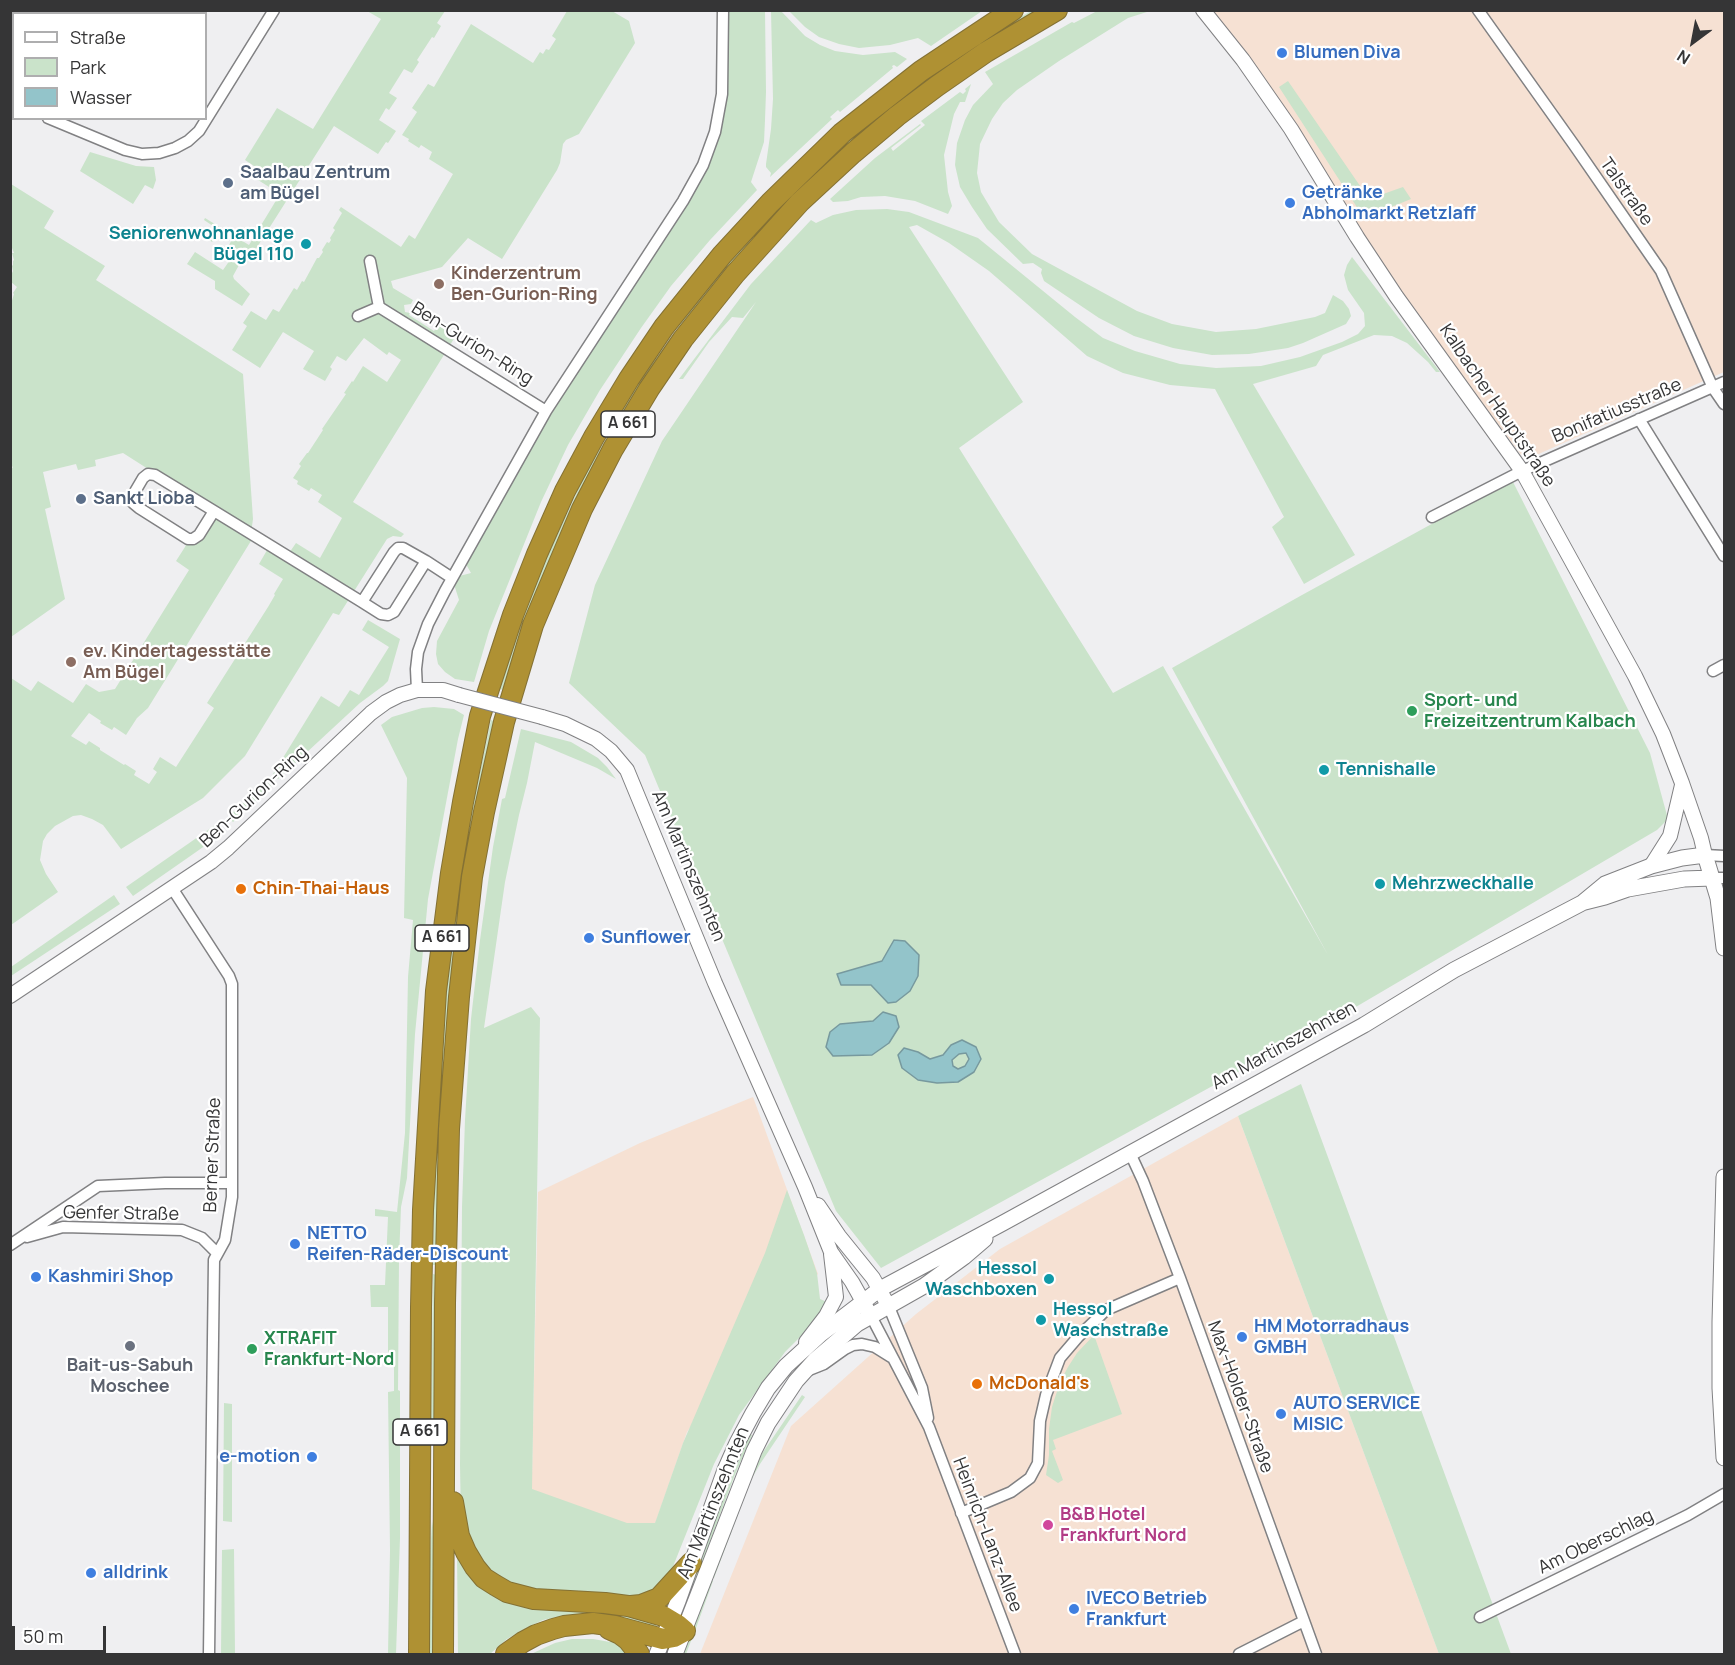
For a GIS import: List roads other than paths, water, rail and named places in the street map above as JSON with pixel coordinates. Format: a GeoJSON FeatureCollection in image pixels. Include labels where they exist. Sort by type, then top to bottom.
{"type":"FeatureCollection","features":[{"type":"Feature","properties":{"kind":"highway","name":"A 661"},"geometry":{"type":"LineString","coordinates":[[419,1654],[422,1231],[436,991],[451,873],[480,716],[513,615],[565,491],[594,437],[664,327],[722,255],[770,203],[842,133],[921,71],[1013,10]]}},
{"type":"Feature","properties":{"kind":"highway","name":"A 661"},"geometry":{"type":"LineString","coordinates":[[443,1654],[445,1303],[449,1129],[459,997],[472,878],[484,812],[504,722],[533,625],[582,509],[613,448],[649,389],[712,302],[759,246],[800,202],[897,116],[986,52],[1057,10]]}},
{"type":"Feature","properties":{"kind":"highway","name":"A 661"},"geometry":{"type":"LineString","coordinates":[[445,1450],[459,1536],[466,1552],[484,1578],[507,1592],[521,1597],[628,1606],[649,1611],[677,1625]]}},
{"type":"Feature","properties":{"kind":"highway","name":"A 661"},"geometry":{"type":"LineString","coordinates":[[628,1606],[641,1605],[659,1598],[691,1563]]}},
{"type":"Feature","properties":{"kind":"highway"},"geometry":{"type":"LineString","coordinates":[[506,1654],[523,1642],[553,1629],[593,1623],[615,1626],[660,1647],[674,1637],[677,1625]]}},
{"type":"Feature","properties":{"kind":"highway"},"geometry":{"type":"LineString","coordinates":[[593,1623],[620,1634],[639,1654]]}},
{"type":"Feature","properties":{"kind":"main road","name":"Am Martinszehnten"},"geometry":{"type":"LineString","coordinates":[[1582,903],[1605,884],[1651,866],[1705,855]]}},
{"type":"Feature","properties":{"kind":"main road","name":"Kalbacher Hauptstraße"},"geometry":{"type":"LineString","coordinates":[[1705,855],[1718,878],[1718,898],[1725,948]]}},
{"type":"Feature","properties":{"kind":"main road","name":"Am Martinszehnten"},"geometry":{"type":"LineString","coordinates":[[675,1654],[677,1625],[691,1563],[737,1443],[758,1404],[786,1366],[821,1334],[863,1301],[923,1265],[1364,1025],[1454,970],[1582,903],[1638,887],[1684,879],[1718,878]]}},
{"type":"Feature","properties":{"kind":"main road"},"geometry":{"type":"LineString","coordinates":[[1725,1177],[1720,1322],[1720,1388],[1725,1458]]}},
{"type":"Feature","properties":{"kind":"main road","name":"Am Martinszehnten"},"geometry":{"type":"LineString","coordinates":[[677,1625],[754,1451],[780,1403],[804,1373],[857,1324],[924,1286],[964,1257],[1003,1223]]}},
{"type":"Feature","properties":{"kind":"street"},"geometry":{"type":"LineString","coordinates":[[207,118],[274,10]]}},
{"type":"Feature","properties":{"kind":"street"},"geometry":{"type":"LineString","coordinates":[[417,690],[418,652],[424,633],[452,578],[546,411],[683,201],[703,165],[715,132],[722,94],[723,10]]}},
{"type":"Feature","properties":{"kind":"street","name":"Kalbacher Hauptstraße"},"geometry":{"type":"LineString","coordinates":[[1203,10],[1243,60],[1291,129],[1376,267],[1522,471],[1635,676],[1663,734],[1682,783],[1705,855]]}},
{"type":"Feature","properties":{"kind":"street","name":"Talstraße"},"geometry":{"type":"LineString","coordinates":[[1478,10],[1660,271],[1713,388],[1725,404]]}},
{"type":"Feature","properties":{"kind":"street"},"geometry":{"type":"LineString","coordinates":[[53,120],[125,150],[142,154],[159,153],[189,141],[206,120]]}},
{"type":"Feature","properties":{"kind":"street"},"geometry":{"type":"LineString","coordinates":[[358,316],[379,307],[370,261]]}},
{"type":"Feature","properties":{"kind":"street","name":"Ben-Gurion-Ring"},"geometry":{"type":"LineString","coordinates":[[379,307],[546,411]]}},
{"type":"Feature","properties":{"kind":"street","name":"Bonifatiusstraße"},"geometry":{"type":"LineString","coordinates":[[1432,517],[1522,471],[1725,382]]}},
{"type":"Feature","properties":{"kind":"street"},"geometry":{"type":"LineString","coordinates":[[1639,419],[1725,556]]}},
{"type":"Feature","properties":{"kind":"street"},"geometry":{"type":"LineString","coordinates":[[214,511],[199,536],[193,539],[138,508],[133,503],[133,495],[143,478],[148,474],[155,475],[214,511],[362,603],[381,614],[388,615],[394,612],[426,561]]}},
{"type":"Feature","properties":{"kind":"street"},"geometry":{"type":"LineString","coordinates":[[362,603],[398,548],[403,548],[452,578]]}},
{"type":"Feature","properties":{"kind":"street"},"geometry":{"type":"LineString","coordinates":[[1713,671],[1725,665]]}},
{"type":"Feature","properties":{"kind":"street","name":"Ben-Gurion-Ring"},"geometry":{"type":"LineString","coordinates":[[10,996],[211,862],[371,713],[400,695],[417,690]]}},
{"type":"Feature","properties":{"kind":"street","name":"Am Martinszehnten"},"geometry":{"type":"LineString","coordinates":[[417,690],[443,690],[542,717],[581,731],[611,751],[627,770],[715,983],[805,1187],[831,1252],[863,1301]]}},
{"type":"Feature","properties":{"kind":"street"},"geometry":{"type":"LineString","coordinates":[[1651,866],[1670,836],[1682,783]]}},
{"type":"Feature","properties":{"kind":"street"},"geometry":{"type":"LineString","coordinates":[[1705,855],[1725,856]]}},
{"type":"Feature","properties":{"kind":"street","name":"Berner Straße"},"geometry":{"type":"LineString","coordinates":[[172,888],[232,984],[232,1197],[225,1240],[214,1260],[209,1654]]}},
{"type":"Feature","properties":{"kind":"street","name":"Max-Holder-Straße"},"geometry":{"type":"LineString","coordinates":[[1130,1153],[1147,1190],[1180,1278],[1316,1654]]}},
{"type":"Feature","properties":{"kind":"street","name":"Genfer Straße"},"geometry":{"type":"LineString","coordinates":[[14,1242],[98,1186],[231,1183]]}},
{"type":"Feature","properties":{"kind":"street","name":"Am Martinszehnten"},"geometry":{"type":"LineString","coordinates":[[805,1187],[880,1289]]}},
{"type":"Feature","properties":{"kind":"street","name":"Genfer Straße"},"geometry":{"type":"LineString","coordinates":[[14,1242],[63,1227],[182,1230],[202,1238],[217,1252]]}},
{"type":"Feature","properties":{"kind":"street"},"geometry":{"type":"LineString","coordinates":[[786,1366],[832,1307],[836,1297],[831,1252]]}},
{"type":"Feature","properties":{"kind":"street"},"geometry":{"type":"LineString","coordinates":[[961,1513],[1011,1492],[1030,1478],[1038,1463],[1040,1421],[1046,1395],[1060,1358],[1078,1337],[1106,1310],[1180,1278]]}},
{"type":"Feature","properties":{"kind":"street"},"geometry":{"type":"LineString","coordinates":[[880,1289],[889,1306]]}},
{"type":"Feature","properties":{"kind":"street"},"geometry":{"type":"LineString","coordinates":[[863,1301],[871,1316]]}},
{"type":"Feature","properties":{"kind":"street","name":"Heinrich-Lanz-Allee"},"geometry":{"type":"LineString","coordinates":[[889,1306],[922,1388],[929,1427]]}},
{"type":"Feature","properties":{"kind":"street","name":"Heinrich-Lanz-Allee"},"geometry":{"type":"LineString","coordinates":[[871,1316],[929,1427],[1015,1654]]}},
{"type":"Feature","properties":{"kind":"street"},"geometry":{"type":"LineString","coordinates":[[804,1373],[824,1364],[845,1349],[862,1344],[883,1351],[896,1361]]}},
{"type":"Feature","properties":{"kind":"street","name":"Am Oberschlag"},"geometry":{"type":"LineString","coordinates":[[1480,1617],[1688,1515],[1725,1494]]}},
{"type":"Feature","properties":{"kind":"street"},"geometry":{"type":"LineString","coordinates":[[1239,1654],[1304,1621]]}},
{"type":"Feature","properties":{"kind":"water"},"geometry":{"type":"Polygon","coordinates":[[[894,940],[905,941],[919,955],[918,976],[910,991],[896,1002],[888,1003],[871,985],[841,985],[837,974],[882,961],[894,940]]]}},
{"type":"Feature","properties":{"kind":"water"},"geometry":{"type":"Polygon","coordinates":[[[883,1012],[896,1016],[899,1027],[889,1043],[872,1055],[833,1056],[826,1047],[830,1032],[840,1024],[873,1021],[883,1012]]]}},
{"type":"Feature","properties":{"kind":"water"},"geometry":{"type":"Polygon","coordinates":[[[962,1040],[976,1047],[981,1059],[974,1072],[958,1082],[937,1083],[918,1080],[902,1068],[898,1055],[904,1048],[930,1059],[943,1055],[951,1045],[962,1040]],[[966,1053],[959,1054],[952,1060],[953,1066],[958,1069],[965,1066],[969,1059],[966,1053]]]}},
{"type":"Feature","properties":{"kind":"place","name":"Blumen Diva"},"geometry":{"type":"Point","coordinates":[1282,53]}},
{"type":"Feature","properties":{"kind":"place","name":"Saalbau Zentrum am Bügel"},"geometry":{"type":"Point","coordinates":[228,183]}},
{"type":"Feature","properties":{"kind":"place","name":"Getränke Abholmarkt Retzlaff"},"geometry":{"type":"Point","coordinates":[1290,203]}},
{"type":"Feature","properties":{"kind":"place","name":"Seniorenwohnanlage Bügel 110"},"geometry":{"type":"Point","coordinates":[306,244]}},
{"type":"Feature","properties":{"kind":"place","name":"Kinderzentrum Ben-Gurion-Ring"},"geometry":{"type":"Point","coordinates":[439,284]}},
{"type":"Feature","properties":{"kind":"place","name":"Sankt Lioba"},"geometry":{"type":"Point","coordinates":[81,499]}},
{"type":"Feature","properties":{"kind":"place","name":"ev. Kindertagesstätte Am Bügel"},"geometry":{"type":"Point","coordinates":[71,662]}},
{"type":"Feature","properties":{"kind":"place","name":"Sport- und Freizeitzentrum Kalbach"},"geometry":{"type":"Point","coordinates":[1412,711]}},
{"type":"Feature","properties":{"kind":"place","name":"Tennishalle"},"geometry":{"type":"Point","coordinates":[1324,770]}},
{"type":"Feature","properties":{"kind":"place","name":"Mehrzweckhalle"},"geometry":{"type":"Point","coordinates":[1380,884]}},
{"type":"Feature","properties":{"kind":"place","name":"Chin-Thai-Haus"},"geometry":{"type":"Point","coordinates":[241,889]}},
{"type":"Feature","properties":{"kind":"place","name":"Sunflower"},"geometry":{"type":"Point","coordinates":[589,938]}},
{"type":"Feature","properties":{"kind":"place","name":"NETTO Reifen-Räder-Discount"},"geometry":{"type":"Point","coordinates":[295,1244]}},
{"type":"Feature","properties":{"kind":"place","name":"Kashmiri Shop"},"geometry":{"type":"Point","coordinates":[36,1277]}},
{"type":"Feature","properties":{"kind":"place","name":"Hessol Waschboxen"},"geometry":{"type":"Point","coordinates":[1049,1279]}},
{"type":"Feature","properties":{"kind":"place","name":"Hessol Waschstraße"},"geometry":{"type":"Point","coordinates":[1041,1320]}},
{"type":"Feature","properties":{"kind":"place","name":"HM Motorradhaus GMBH"},"geometry":{"type":"Point","coordinates":[1242,1337]}},
{"type":"Feature","properties":{"kind":"place","name":"Bait-us-Sabuh Moschee"},"geometry":{"type":"Point","coordinates":[130,1346]}},
{"type":"Feature","properties":{"kind":"place","name":"XTRAFIT Frankfurt-Nord"},"geometry":{"type":"Point","coordinates":[252,1349]}},
{"type":"Feature","properties":{"kind":"place","name":"McDonald's"},"geometry":{"type":"Point","coordinates":[977,1384]}},
{"type":"Feature","properties":{"kind":"place","name":"AUTO SERVICE MISIC"},"geometry":{"type":"Point","coordinates":[1281,1414]}},
{"type":"Feature","properties":{"kind":"place","name":"e-motion"},"geometry":{"type":"Point","coordinates":[312,1457]}},
{"type":"Feature","properties":{"kind":"place","name":"B&B Hotel Frankfurt Nord"},"geometry":{"type":"Point","coordinates":[1048,1525]}},
{"type":"Feature","properties":{"kind":"place","name":"alldrink"},"geometry":{"type":"Point","coordinates":[91,1573]}},
{"type":"Feature","properties":{"kind":"place","name":"IVECO Betrieb Frankfurt"},"geometry":{"type":"Point","coordinates":[1074,1609]}}]}
